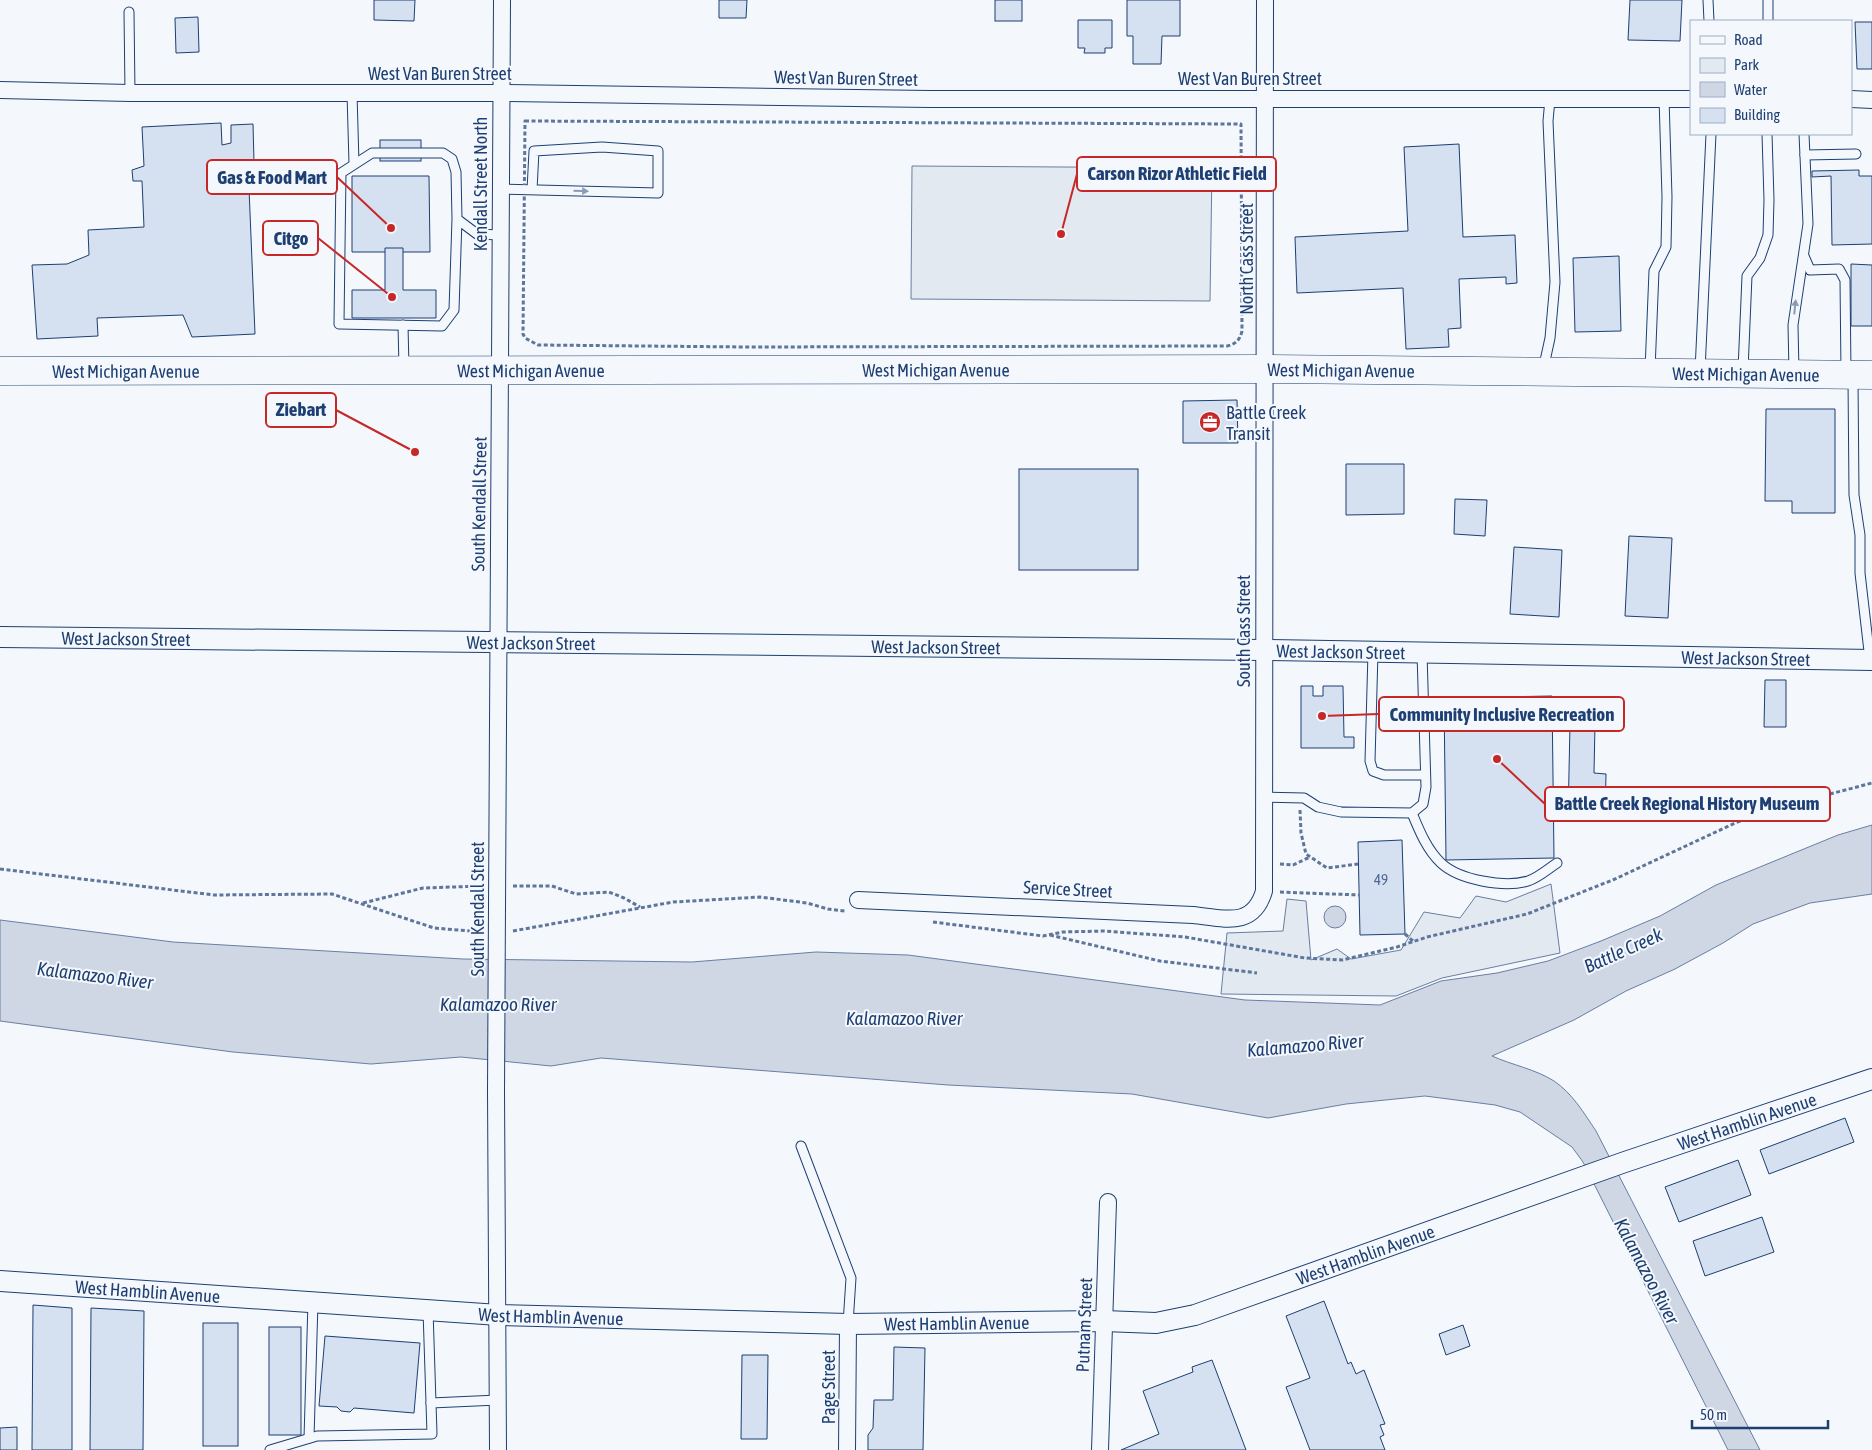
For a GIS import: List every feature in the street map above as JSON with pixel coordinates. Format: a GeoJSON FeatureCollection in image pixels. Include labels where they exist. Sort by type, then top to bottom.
{"type":"FeatureCollection","features":[{"type":"Feature","properties":{"kind":"highway","name":"West Michigan Avenue"},"geometry":{"type":"LineString","coordinates":[[0,371],[1265,369],[1743,374],[1794,362],[1857,375]]}},
{"type":"Feature","properties":{"kind":"street","name":"Kendall Street North"},"geometry":{"type":"LineString","coordinates":[[500,369],[502,0]]}},
{"type":"Feature","properties":{"kind":"street","name":"North Cass Street"},"geometry":{"type":"LineString","coordinates":[[1265,0],[1267,97],[1265,369]]}},
{"type":"Feature","properties":{"kind":"street","name":"West Van Buren Street"},"geometry":{"type":"LineString","coordinates":[[0,90],[130,93],[500,93],[930,99],[1267,97],[1690,98]]}},
{"type":"Feature","properties":{"kind":"street"},"geometry":{"type":"LineString","coordinates":[[1852,99],[1872,100]]}},
{"type":"Feature","properties":{"kind":"street","name":"South Kendall Street"},"geometry":{"type":"LineString","coordinates":[[498,1450],[499,1315],[496,1091],[500,369]]}},
{"type":"Feature","properties":{"kind":"street","name":"South Cass Street"},"geometry":{"type":"LineString","coordinates":[[1264,892],[1265,369]]}},
{"type":"Feature","properties":{"kind":"street","name":"West Jackson Street"},"geometry":{"type":"LineString","coordinates":[[0,637],[1263,650],[1871,660]]}},
{"type":"Feature","properties":{"kind":"street","name":"Service Street"},"geometry":{"type":"LineString","coordinates":[[858,900],[1193,914],[1228,918],[1245,917],[1257,908],[1264,892]]}},
{"type":"Feature","properties":{"kind":"street","name":"West Hamblin Avenue"},"geometry":{"type":"LineString","coordinates":[[0,1281],[499,1315],[848,1324],[1104,1321],[1156,1323],[1195,1315],[1622,1163],[1872,1079]]}},
{"type":"Feature","properties":{"kind":"street","name":"Putnam Street"},"geometry":{"type":"LineString","coordinates":[[1100,1450],[1108,1202]]}},
{"type":"Feature","properties":{"kind":"street","name":"Page Street"},"geometry":{"type":"LineString","coordinates":[[847,1450],[848,1324]]}},
{"type":"Feature","properties":{"kind":"lane"},"geometry":{"type":"LineString","coordinates":[[1708,0],[1709,20]]}},
{"type":"Feature","properties":{"kind":"lane"},"geometry":{"type":"LineString","coordinates":[[1768,0],[1768,20]]}},
{"type":"Feature","properties":{"kind":"lane"},"geometry":{"type":"LineString","coordinates":[[129,12],[130,93]]}},
{"type":"Feature","properties":{"kind":"lane"},"geometry":{"type":"LineString","coordinates":[[352,93],[354,164]]}},
{"type":"Feature","properties":{"kind":"lane"},"geometry":{"type":"LineString","coordinates":[[1650,373],[1654,271],[1666,248],[1667,198],[1664,98]]}},
{"type":"Feature","properties":{"kind":"lane"},"geometry":{"type":"LineString","coordinates":[[1542,372],[1550,338],[1555,282],[1548,121],[1550,99]]}},
{"type":"Feature","properties":{"kind":"lane"},"geometry":{"type":"LineString","coordinates":[[1700,373],[1712,135]]}},
{"type":"Feature","properties":{"kind":"lane"},"geometry":{"type":"LineString","coordinates":[[1743,374],[1747,276],[1760,258],[1768,235],[1767,135]]}},
{"type":"Feature","properties":{"kind":"lane"},"geometry":{"type":"LineString","coordinates":[[1794,362],[1793,325],[1797,285],[1802,266],[1808,224],[1804,135]]}},
{"type":"Feature","properties":{"kind":"lane"},"geometry":{"type":"LineString","coordinates":[[500,189],[528,190],[658,193],[658,151],[602,147],[534,151],[528,190]]}},
{"type":"Feature","properties":{"kind":"lane"},"geometry":{"type":"LineString","coordinates":[[443,153],[452,159],[456,172],[457,220],[454,310],[442,326],[339,324],[341,173],[354,164],[372,154],[443,153]]}},
{"type":"Feature","properties":{"kind":"lane"},"geometry":{"type":"LineString","coordinates":[[1805,155],[1856,154]]}},
{"type":"Feature","properties":{"kind":"lane"},"geometry":{"type":"LineString","coordinates":[[457,220],[477,234],[500,235]]}},
{"type":"Feature","properties":{"kind":"lane"},"geometry":{"type":"LineString","coordinates":[[1803,256],[1810,270],[1838,269],[1845,280],[1857,375],[1854,495],[1860,535],[1860,572],[1871,660]]}},
{"type":"Feature","properties":{"kind":"lane"},"geometry":{"type":"LineString","coordinates":[[403,326],[404,369]]}},
{"type":"Feature","properties":{"kind":"lane"},"geometry":{"type":"LineString","coordinates":[[1373,652],[1370,761],[1373,771],[1384,775],[1425,775]]}},
{"type":"Feature","properties":{"kind":"lane"},"geometry":{"type":"LineString","coordinates":[[1263,797],[1304,798],[1318,807],[1341,812],[1412,813],[1423,804],[1425,775],[1422,653]]}},
{"type":"Feature","properties":{"kind":"lane"},"geometry":{"type":"LineString","coordinates":[[1412,813],[1426,842],[1439,861],[1459,874],[1500,884],[1528,881],[1557,864]]}},
{"type":"Feature","properties":{"kind":"lane"},"geometry":{"type":"LineString","coordinates":[[801,1146],[850,1278],[848,1324]]}},
{"type":"Feature","properties":{"kind":"lane"},"geometry":{"type":"LineString","coordinates":[[309,1438],[313,1302]]}},
{"type":"Feature","properties":{"kind":"lane"},"geometry":{"type":"LineString","coordinates":[[270,1450],[317,1436],[432,1434],[428,1310]]}},
{"type":"Feature","properties":{"kind":"lane"},"geometry":{"type":"LineString","coordinates":[[431,1403],[498,1400]]}},
{"type":"Feature","properties":{"kind":"path"},"geometry":{"type":"LineString","coordinates":[[524,121],[1241,124],[1242,331],[1240,338],[1234,345],[1227,346],[728,347],[538,345],[525,338],[523,334],[528,190],[524,121]]}},
{"type":"Feature","properties":{"kind":"path"},"geometry":{"type":"LineString","coordinates":[[1300,807],[1301,833],[1306,854],[1327,868],[1358,864]]}},
{"type":"Feature","properties":{"kind":"path"},"geometry":{"type":"LineString","coordinates":[[1263,864],[1293,865],[1310,857]]}},
{"type":"Feature","properties":{"kind":"path"},"geometry":{"type":"LineString","coordinates":[[1264,892],[1359,895]]}},
{"type":"Feature","properties":{"kind":"path"},"geometry":{"type":"LineString","coordinates":[[1405,934],[1413,942]]}},
{"type":"Feature","properties":{"kind":"path"},"geometry":{"type":"LineString","coordinates":[[1049,935],[1068,941],[1160,961],[1257,974]]}},
{"type":"Feature","properties":{"kind":"green space"},"geometry":{"type":"Polygon","coordinates":[[[912,166],[1212,168],[1210,301],[911,299],[912,166]]]}},
{"type":"Feature","properties":{"kind":"green space"},"geometry":{"type":"Polygon","coordinates":[[[1551,884],[1560,953],[1442,978],[1396,996],[1221,994],[1227,933],[1283,931],[1287,899],[1306,901],[1311,960],[1337,949],[1351,959],[1401,950],[1424,912],[1460,918],[1476,896],[1506,902],[1551,884]]]}},
{"type":"Feature","properties":{"kind":"water","name":"Kalamazoo River"},"geometry":{"type":"Polygon","coordinates":[[[1872,825],[1872,894],[1810,903],[1753,924],[1675,969],[1626,991],[1574,1020],[1492,1056],[1539,1073],[1554,1081],[1572,1097],[1587,1117],[1596,1131],[1760,1450],[1728,1450],[1583,1162],[1572,1147],[1520,1112],[1495,1105],[1425,1096],[1346,1104],[1268,1118],[1132,1094],[948,1085],[601,1058],[551,1066],[461,1057],[371,1064],[233,1052],[0,1021],[0,920],[173,942],[463,959],[692,962],[816,952],[908,955],[1245,1000],[1380,1005],[1441,981],[1497,973],[1548,961],[1660,916],[1716,885],[1838,835],[1872,825]]]}},
{"type":"Feature","properties":{"kind":"water"},"geometry":{"type":"Polygon","coordinates":[[[1335,906],[1343,909],[1346,917],[1343,925],[1335,928],[1327,925],[1324,917],[1327,909],[1335,906]]]}},
{"type":"Feature","properties":{"kind":"building"},"geometry":{"type":"Polygon","coordinates":[[[374,0],[415,0],[414,21],[374,20],[374,0]]]}},
{"type":"Feature","properties":{"kind":"building"},"geometry":{"type":"Polygon","coordinates":[[[719,0],[747,0],[746,18],[719,18],[719,0]]]}},
{"type":"Feature","properties":{"kind":"building"},"geometry":{"type":"Polygon","coordinates":[[[995,0],[1022,0],[1022,21],[995,21],[995,0]]]}},
{"type":"Feature","properties":{"kind":"building"},"geometry":{"type":"Polygon","coordinates":[[[1127,0],[1180,0],[1180,36],[1162,36],[1161,64],[1133,64],[1133,36],[1127,36],[1127,0]]]}},
{"type":"Feature","properties":{"kind":"building"},"geometry":{"type":"Polygon","coordinates":[[[1630,0],[1682,0],[1680,41],[1628,40],[1630,0]]]}},
{"type":"Feature","properties":{"kind":"building"},"geometry":{"type":"Polygon","coordinates":[[[198,17],[199,52],[176,53],[175,18],[198,17]]]}},
{"type":"Feature","properties":{"kind":"building"},"geometry":{"type":"Polygon","coordinates":[[[1078,20],[1112,20],[1112,48],[1105,48],[1105,53],[1084,53],[1085,48],[1078,48],[1078,20]]]}},
{"type":"Feature","properties":{"kind":"building"},"geometry":{"type":"Polygon","coordinates":[[[1855,22],[1872,22],[1872,69],[1857,69],[1855,22]]]}},
{"type":"Feature","properties":{"kind":"building"},"geometry":{"type":"Polygon","coordinates":[[[221,123],[222,145],[231,143],[231,125],[253,124],[254,162],[248,164],[255,334],[192,337],[183,315],[97,318],[98,336],[37,339],[32,265],[67,264],[89,255],[88,230],[144,227],[142,181],[133,181],[132,170],[144,166],[142,127],[221,123]]]}},
{"type":"Feature","properties":{"kind":"building"},"geometry":{"type":"Polygon","coordinates":[[[380,140],[421,140],[421,161],[380,161],[380,140]]]}},
{"type":"Feature","properties":{"kind":"building"},"geometry":{"type":"Polygon","coordinates":[[[1459,144],[1463,237],[1515,235],[1517,283],[1506,284],[1506,277],[1459,279],[1461,328],[1448,329],[1449,347],[1406,349],[1403,288],[1297,293],[1295,237],[1408,231],[1404,147],[1459,144]]]}},
{"type":"Feature","properties":{"kind":"building"},"geometry":{"type":"Polygon","coordinates":[[[1859,170],[1859,176],[1872,176],[1872,244],[1832,245],[1831,176],[1812,177],[1812,171],[1859,170]]]}},
{"type":"Feature","properties":{"kind":"building"},"geometry":{"type":"Polygon","coordinates":[[[352,176],[429,176],[430,252],[352,252],[352,176]]]}},
{"type":"Feature","properties":{"kind":"building"},"geometry":{"type":"Polygon","coordinates":[[[385,248],[403,248],[403,290],[436,290],[436,318],[352,318],[352,290],[385,290],[385,248]]]}},
{"type":"Feature","properties":{"kind":"building"},"geometry":{"type":"Polygon","coordinates":[[[1619,256],[1621,331],[1575,332],[1573,258],[1619,256]]]}},
{"type":"Feature","properties":{"kind":"building"},"geometry":{"type":"Polygon","coordinates":[[[1851,264],[1872,265],[1872,326],[1851,326],[1851,264]]]}},
{"type":"Feature","properties":{"kind":"building","name":"Battle Creek Transit"},"geometry":{"type":"Polygon","coordinates":[[[1237,400],[1238,443],[1183,443],[1183,401],[1237,400]]]}},
{"type":"Feature","properties":{"kind":"building"},"geometry":{"type":"Polygon","coordinates":[[[1766,409],[1835,409],[1835,513],[1792,513],[1792,501],[1765,501],[1766,409]]]}},
{"type":"Feature","properties":{"kind":"building"},"geometry":{"type":"Polygon","coordinates":[[[1346,464],[1404,464],[1404,514],[1346,515],[1346,464]]]}},
{"type":"Feature","properties":{"kind":"building"},"geometry":{"type":"Polygon","coordinates":[[[1019,469],[1138,469],[1138,570],[1019,570],[1019,469]]]}},
{"type":"Feature","properties":{"kind":"building"},"geometry":{"type":"Polygon","coordinates":[[[1455,499],[1487,500],[1485,536],[1454,534],[1455,499]]]}},
{"type":"Feature","properties":{"kind":"building"},"geometry":{"type":"Polygon","coordinates":[[[1629,536],[1672,538],[1668,618],[1625,616],[1629,536]]]}},
{"type":"Feature","properties":{"kind":"building"},"geometry":{"type":"Polygon","coordinates":[[[1514,547],[1562,550],[1559,617],[1510,614],[1514,547]]]}},
{"type":"Feature","properties":{"kind":"building"},"geometry":{"type":"Polygon","coordinates":[[[1765,680],[1786,680],[1786,727],[1764,727],[1765,680]]]}},
{"type":"Feature","properties":{"kind":"building"},"geometry":{"type":"Polygon","coordinates":[[[1301,686],[1313,686],[1313,696],[1323,696],[1323,686],[1343,686],[1344,737],[1354,737],[1354,748],[1301,748],[1301,686]]]}},
{"type":"Feature","properties":{"kind":"building"},"geometry":{"type":"Polygon","coordinates":[[[1552,696],[1554,858],[1446,860],[1444,698],[1552,696]]]}},
{"type":"Feature","properties":{"kind":"building"},"geometry":{"type":"Polygon","coordinates":[[[1570,724],[1595,724],[1594,773],[1606,774],[1605,820],[1568,820],[1570,724]]]}},
{"type":"Feature","properties":{"kind":"building"},"geometry":{"type":"Polygon","coordinates":[[[1402,840],[1405,934],[1360,935],[1358,842],[1402,840]]]}},
{"type":"Feature","properties":{"kind":"building"},"geometry":{"type":"Polygon","coordinates":[[[1845,1118],[1854,1142],[1769,1174],[1760,1150],[1845,1118]]]}},
{"type":"Feature","properties":{"kind":"building"},"geometry":{"type":"Polygon","coordinates":[[[1738,1160],[1751,1195],[1679,1222],[1665,1187],[1738,1160]]]}},
{"type":"Feature","properties":{"kind":"building"},"geometry":{"type":"Polygon","coordinates":[[[1762,1217],[1774,1252],[1705,1276],[1693,1241],[1762,1217]]]}},
{"type":"Feature","properties":{"kind":"building"},"geometry":{"type":"Polygon","coordinates":[[[1324,1301],[1348,1364],[1351,1362],[1356,1374],[1364,1370],[1385,1424],[1380,1425],[1384,1435],[1380,1437],[1385,1450],[1310,1450],[1286,1387],[1310,1378],[1286,1316],[1324,1301]]]}},
{"type":"Feature","properties":{"kind":"building"},"geometry":{"type":"Polygon","coordinates":[[[33,1305],[72,1308],[72,1450],[32,1450],[33,1305]]]}},
{"type":"Feature","properties":{"kind":"building"},"geometry":{"type":"Polygon","coordinates":[[[91,1308],[144,1311],[143,1450],[90,1450],[91,1308]]]}},
{"type":"Feature","properties":{"kind":"building"},"geometry":{"type":"Polygon","coordinates":[[[203,1323],[238,1323],[238,1446],[203,1446],[203,1323]]]}},
{"type":"Feature","properties":{"kind":"building"},"geometry":{"type":"Polygon","coordinates":[[[1463,1325],[1470,1346],[1446,1355],[1439,1334],[1463,1325]]]}},
{"type":"Feature","properties":{"kind":"building"},"geometry":{"type":"Polygon","coordinates":[[[269,1327],[301,1327],[301,1435],[269,1435],[269,1327]]]}},
{"type":"Feature","properties":{"kind":"building"},"geometry":{"type":"Polygon","coordinates":[[[325,1336],[420,1343],[414,1413],[354,1408],[350,1412],[341,1411],[337,1407],[319,1406],[325,1336]]]}},
{"type":"Feature","properties":{"kind":"building"},"geometry":{"type":"Polygon","coordinates":[[[894,1347],[925,1348],[923,1450],[868,1450],[868,1435],[873,1428],[874,1400],[893,1400],[894,1347]]]}},
{"type":"Feature","properties":{"kind":"building"},"geometry":{"type":"Polygon","coordinates":[[[742,1355],[768,1355],[767,1439],[741,1439],[742,1355]]]}},
{"type":"Feature","properties":{"kind":"building"},"geometry":{"type":"Polygon","coordinates":[[[1212,1360],[1246,1450],[1121,1450],[1159,1434],[1143,1391],[1193,1372],[1192,1367],[1212,1360]]]}},
{"type":"Feature","properties":{"kind":"building"},"geometry":{"type":"Polygon","coordinates":[[[17,1427],[17,1450],[0,1450],[0,1428],[17,1427]]]}},
{"type":"Feature","properties":{"kind":"place","name":"Gas & Food Mart"},"geometry":{"type":"Point","coordinates":[391,228]}},
{"type":"Feature","properties":{"kind":"place","name":"Carson Rizor Athletic Field"},"geometry":{"type":"Point","coordinates":[1061,234]}},
{"type":"Feature","properties":{"kind":"place","name":"Citgo"},"geometry":{"type":"Point","coordinates":[392,297]}},
{"type":"Feature","properties":{"kind":"place","name":"Battle Creek Transit"},"geometry":{"type":"Point","coordinates":[1210,422]}},
{"type":"Feature","properties":{"kind":"place","name":"Ziebart"},"geometry":{"type":"Point","coordinates":[415,452]}},
{"type":"Feature","properties":{"kind":"place","name":"Community Inclusive Recreation"},"geometry":{"type":"Point","coordinates":[1322,716]}},
{"type":"Feature","properties":{"kind":"place","name":"Battle Creek Regional History Museum"},"geometry":{"type":"Point","coordinates":[1497,759]}},
{"type":"Feature","properties":{"kind":"water label","name":"Battle Creek"},"geometry":{"type":"Point","coordinates":[1623,950]}}]}
